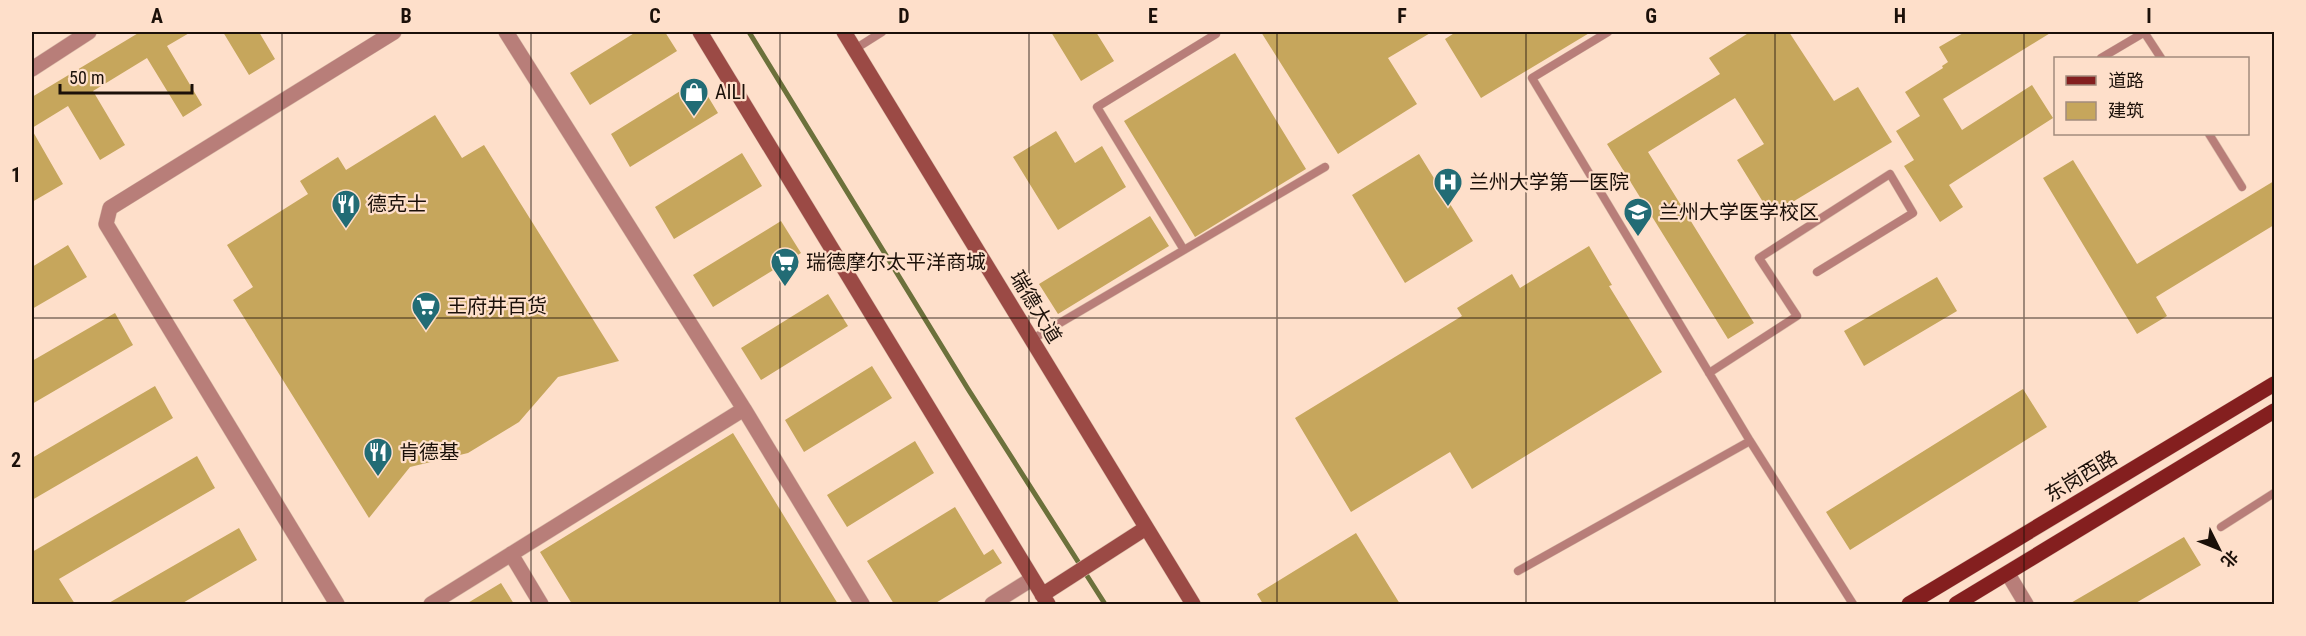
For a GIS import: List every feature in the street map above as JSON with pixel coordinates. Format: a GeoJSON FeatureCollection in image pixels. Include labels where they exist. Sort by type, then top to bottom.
{"type":"FeatureCollection","features":[{"type":"Feature","properties":{"kind":"main road","name":"东岗西路"},"geometry":{"type":"LineString","coordinates":[[1909,604],[2274,384]]}},
{"type":"Feature","properties":{"kind":"main road"},"geometry":{"type":"LineString","coordinates":[[1956,604],[2274,411]]}},
{"type":"Feature","properties":{"kind":"street"},"geometry":{"type":"LineString","coordinates":[[32,69],[88,32]]}},
{"type":"Feature","properties":{"kind":"street"},"geometry":{"type":"LineString","coordinates":[[337,604],[106,224],[110,208],[394,32]]}},
{"type":"Feature","properties":{"kind":"street"},"geometry":{"type":"LineString","coordinates":[[506,32],[744,409],[862,604]]}},
{"type":"Feature","properties":{"kind":"street"},"geometry":{"type":"LineString","coordinates":[[700,32],[1045,602],[1062,582],[1146,528]]}},
{"type":"Feature","properties":{"kind":"street","name":"瑞德大道"},"geometry":{"type":"LineString","coordinates":[[844,32],[1193,604]]}},
{"type":"Feature","properties":{"kind":"street"},"geometry":{"type":"LineString","coordinates":[[431,604],[744,409]]}},
{"type":"Feature","properties":{"kind":"street"},"geometry":{"type":"LineString","coordinates":[[512,554],[541,604]]}},
{"type":"Feature","properties":{"kind":"street"},"geometry":{"type":"LineString","coordinates":[[2008,574],[2026,604]]}},
{"type":"Feature","properties":{"kind":"street"},"geometry":{"type":"LineString","coordinates":[[992,604],[1032,579]]}},
{"type":"Feature","properties":{"kind":"lane"},"geometry":{"type":"LineString","coordinates":[[855,49],[882,32]]}},
{"type":"Feature","properties":{"kind":"lane"},"geometry":{"type":"LineString","coordinates":[[1608,32],[1532,78],[1750,441],[1853,604]]}},
{"type":"Feature","properties":{"kind":"lane"},"geometry":{"type":"LineString","coordinates":[[2103,57],[2144,32],[2160,57]]}},
{"type":"Feature","properties":{"kind":"lane"},"geometry":{"type":"LineString","coordinates":[[1184,250],[1097,107],[1216,33]]}},
{"type":"Feature","properties":{"kind":"lane"},"geometry":{"type":"LineString","coordinates":[[2210,135],[2242,187]]}},
{"type":"Feature","properties":{"kind":"lane"},"geometry":{"type":"LineString","coordinates":[[1031,340],[1325,167]]}},
{"type":"Feature","properties":{"kind":"lane"},"geometry":{"type":"LineString","coordinates":[[1709,373],[1797,316],[1759,258],[1890,174],[1912,213],[1817,272]]}},
{"type":"Feature","properties":{"kind":"lane"},"geometry":{"type":"LineString","coordinates":[[1518,571],[1750,441]]}},
{"type":"Feature","properties":{"kind":"lane"},"geometry":{"type":"LineString","coordinates":[[2221,526],[2274,493]]}},
{"type":"Feature","properties":{"kind":"building"},"geometry":{"type":"Polygon","coordinates":[[[140,32],[191,32],[167,46],[202,105],[183,117],[147,58],[93,91],[125,145],[100,160],[68,106],[32,128],[32,97],[140,32]]]}},
{"type":"Feature","properties":{"kind":"building"},"geometry":{"type":"Polygon","coordinates":[[[223,32],[259,32],[275,59],[249,75],[223,32]]]}},
{"type":"Feature","properties":{"kind":"building"},"geometry":{"type":"Polygon","coordinates":[[[636,32],[665,32],[677,51],[590,105],[570,73],[636,32]]]}},
{"type":"Feature","properties":{"kind":"building"},"geometry":{"type":"Polygon","coordinates":[[[1051,32],[1096,32],[1114,61],[1081,81],[1051,32]]]}},
{"type":"Feature","properties":{"kind":"building"},"geometry":{"type":"Polygon","coordinates":[[[1261,32],[1432,32],[1388,58],[1417,104],[1338,154],[1261,32]]]}},
{"type":"Feature","properties":{"kind":"building"},"geometry":{"type":"Polygon","coordinates":[[[1456,32],[1591,32],[1481,98],[1445,39],[1456,32]]]}},
{"type":"Feature","properties":{"kind":"building"},"geometry":{"type":"Polygon","coordinates":[[[1750,32],[1789,32],[1834,101],[1858,87],[1892,142],[1771,215],[1737,160],[1764,144],[1735,98],[1648,152],[1754,323],[1728,339],[1607,144],[1720,74],[1709,58],[1750,32]]]}},
{"type":"Feature","properties":{"kind":"building"},"geometry":{"type":"Polygon","coordinates":[[[1965,32],[2052,32],[1943,99],[1962,130],[2032,85],[2053,118],[1949,185],[1963,207],[1940,222],[1904,166],[1914,160],[1896,131],[1920,116],[1905,92],[1943,68],[1942,66],[1948,62],[1939,47],[1965,32]]]}},
{"type":"Feature","properties":{"kind":"building"},"geometry":{"type":"Polygon","coordinates":[[[1235,53],[1306,169],[1195,237],[1124,121],[1235,53]]]}},
{"type":"Feature","properties":{"kind":"building"},"geometry":{"type":"Polygon","coordinates":[[[698,80],[718,113],[630,167],[611,134],[698,80]]]}},
{"type":"Feature","properties":{"kind":"building","name":"王府井百货"},"geometry":{"type":"Polygon","coordinates":[[[435,115],[462,158],[484,145],[619,361],[558,377],[519,422],[468,453],[410,467],[369,518],[233,300],[253,287],[227,245],[308,194],[300,181],[338,157],[346,170],[435,115]]]}},
{"type":"Feature","properties":{"kind":"building"},"geometry":{"type":"Polygon","coordinates":[[[32,130],[63,184],[32,202],[32,130]]]}},
{"type":"Feature","properties":{"kind":"building"},"geometry":{"type":"Polygon","coordinates":[[[1056,131],[1075,163],[1102,146],[1126,187],[1058,230],[1013,157],[1056,131]]]}},
{"type":"Feature","properties":{"kind":"building"},"geometry":{"type":"Polygon","coordinates":[[[742,153],[762,186],[674,239],[655,207],[742,153]]]}},
{"type":"Feature","properties":{"kind":"building"},"geometry":{"type":"Polygon","coordinates":[[[1419,154],[1473,241],[1405,283],[1352,195],[1419,154]]]}},
{"type":"Feature","properties":{"kind":"building"},"geometry":{"type":"Polygon","coordinates":[[[2073,160],[2137,264],[2274,181],[2274,225],[2156,297],[2167,316],[2137,334],[2043,178],[2073,160]]]}},
{"type":"Feature","properties":{"kind":"building"},"geometry":{"type":"Polygon","coordinates":[[[1150,216],[1169,246],[1058,314],[1039,284],[1150,216]]]}},
{"type":"Feature","properties":{"kind":"building"},"geometry":{"type":"Polygon","coordinates":[[[781,221],[801,253],[713,307],[693,275],[781,221]]]}},
{"type":"Feature","properties":{"kind":"building"},"geometry":{"type":"Polygon","coordinates":[[[68,245],[87,277],[32,309],[32,267],[68,245]]]}},
{"type":"Feature","properties":{"kind":"building"},"geometry":{"type":"Polygon","coordinates":[[[1589,246],[1612,285],[1609,286],[1662,372],[1472,489],[1450,452],[1351,512],[1295,418],[1462,316],[1457,308],[1512,274],[1520,288],[1589,246]]]}},
{"type":"Feature","properties":{"kind":"building"},"geometry":{"type":"Polygon","coordinates":[[[1937,277],[1957,311],[1864,366],[1844,331],[1937,277]]]}},
{"type":"Feature","properties":{"kind":"building"},"geometry":{"type":"Polygon","coordinates":[[[828,294],[848,326],[761,380],[741,348],[828,294]]]}},
{"type":"Feature","properties":{"kind":"building"},"geometry":{"type":"Polygon","coordinates":[[[115,313],[133,345],[32,404],[32,361],[115,313]]]}},
{"type":"Feature","properties":{"kind":"building"},"geometry":{"type":"Polygon","coordinates":[[[872,366],[892,398],[804,452],[785,420],[872,366]]]}},
{"type":"Feature","properties":{"kind":"building"},"geometry":{"type":"Polygon","coordinates":[[[155,386],[173,418],[32,500],[32,458],[155,386]]]}},
{"type":"Feature","properties":{"kind":"building"},"geometry":{"type":"Polygon","coordinates":[[[2023,389],[2047,427],[1850,550],[1826,512],[2023,389]]]}},
{"type":"Feature","properties":{"kind":"building"},"geometry":{"type":"Polygon","coordinates":[[[733,433],[838,604],[572,604],[540,552],[733,433]]]}},
{"type":"Feature","properties":{"kind":"building"},"geometry":{"type":"Polygon","coordinates":[[[915,441],[934,473],[847,527],[827,495],[915,441]]]}},
{"type":"Feature","properties":{"kind":"building"},"geometry":{"type":"Polygon","coordinates":[[[197,456],[215,488],[59,579],[75,604],[32,604],[32,552],[197,456]]]}},
{"type":"Feature","properties":{"kind":"building"},"geometry":{"type":"Polygon","coordinates":[[[955,507],[984,555],[993,549],[1002,563],[934,604],[894,604],[867,561],[955,507]]]}},
{"type":"Feature","properties":{"kind":"building"},"geometry":{"type":"Polygon","coordinates":[[[239,528],[257,560],[181,604],[107,604],[239,528]]]}},
{"type":"Feature","properties":{"kind":"building"},"geometry":{"type":"Polygon","coordinates":[[[1356,533],[1400,604],[1263,604],[1257,594],[1356,533]]]}},
{"type":"Feature","properties":{"kind":"building"},"geometry":{"type":"Polygon","coordinates":[[[2184,537],[2201,565],[2134,604],[2069,604],[2184,537]]]}},
{"type":"Feature","properties":{"kind":"building"},"geometry":{"type":"Polygon","coordinates":[[[501,583],[514,604],[466,604],[501,583]]]}},
{"type":"Feature","properties":{"kind":"waterway"},"geometry":{"type":"LineString","coordinates":[[749,32],[968,389],[1105,604]]}},
{"type":"Feature","properties":{"kind":"place","name":"AILI"},"geometry":{"type":"Point","coordinates":[694,118]}},
{"type":"Feature","properties":{"kind":"place","name":"兰州大学第一医院"},"geometry":{"type":"Point","coordinates":[1448,208]}},
{"type":"Feature","properties":{"kind":"place","name":"德克士"},"geometry":{"type":"Point","coordinates":[346,230]}},
{"type":"Feature","properties":{"kind":"place","name":"兰州大学医学校区"},"geometry":{"type":"Point","coordinates":[1638,238]}},
{"type":"Feature","properties":{"kind":"place","name":"瑞德摩尔太平洋商城"},"geometry":{"type":"Point","coordinates":[785,288]}},
{"type":"Feature","properties":{"kind":"place","name":"王府井百货"},"geometry":{"type":"Point","coordinates":[426,332]}},
{"type":"Feature","properties":{"kind":"place","name":"肯德基"},"geometry":{"type":"Point","coordinates":[378,478]}}]}
